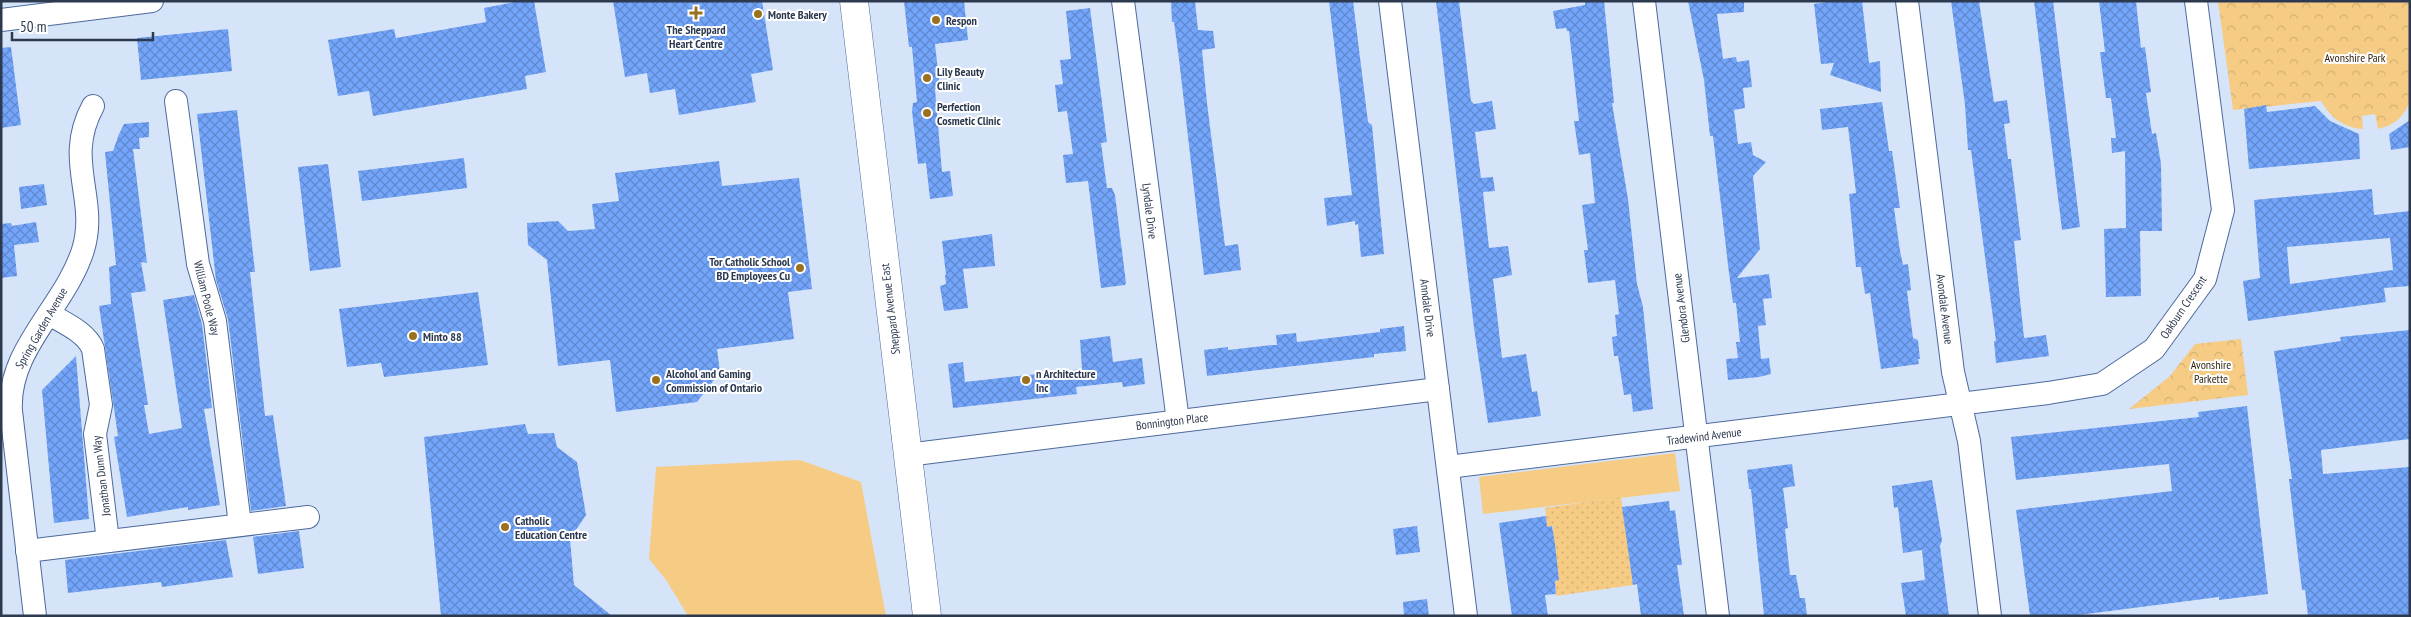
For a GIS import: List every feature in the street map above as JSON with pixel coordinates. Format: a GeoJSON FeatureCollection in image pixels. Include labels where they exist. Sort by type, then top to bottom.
{"type":"FeatureCollection","features":[{"type":"Feature","properties":{"kind":"main road","name":"Sheppard Avenue East"},"geometry":{"type":"LineString","coordinates":[[854,1],[927,616]]}},
{"type":"Feature","properties":{"kind":"street"},"geometry":{"type":"LineString","coordinates":[[1,20],[61,7],[152,1]]}},
{"type":"Feature","properties":{"kind":"street","name":"Lyndale Drive"},"geometry":{"type":"LineString","coordinates":[[1123,1],[1178,420]]}},
{"type":"Feature","properties":{"kind":"street","name":"Anndale Drive"},"geometry":{"type":"LineString","coordinates":[[1390,1],[1466,616]]}},
{"type":"Feature","properties":{"kind":"street","name":"Glendora Avenue"},"geometry":{"type":"LineString","coordinates":[[1644,1],[1718,616]]}},
{"type":"Feature","properties":{"kind":"street","name":"Avondale Avenue"},"geometry":{"type":"LineString","coordinates":[[1907,1],[1953,372],[1969,441],[1990,616]]}},
{"type":"Feature","properties":{"kind":"street","name":"Oakburn Crescent"},"geometry":{"type":"LineString","coordinates":[[1960,404],[2102,384],[2154,350],[2205,279],[2223,210],[2196,1]]}},
{"type":"Feature","properties":{"kind":"street","name":"William Poole Way"},"geometry":{"type":"LineString","coordinates":[[176,100],[198,264],[215,321],[240,525]]}},
{"type":"Feature","properties":{"kind":"street","name":"Spring Garden Avenue"},"geometry":{"type":"LineString","coordinates":[[35,616],[10,412],[11,397],[20,363],[79,262],[85,243],[87,217],[80,143],[82,130],[93,106]]}},
{"type":"Feature","properties":{"kind":"street","name":"Jonathan Dunn Way"},"geometry":{"type":"LineString","coordinates":[[49,314],[83,336],[90,343],[94,353],[100,405],[95,434],[108,541]]}},
{"type":"Feature","properties":{"kind":"street","name":"Bonnington Place"},"geometry":{"type":"LineString","coordinates":[[907,455],[1438,389]]}},
{"type":"Feature","properties":{"kind":"street","name":"Tradewind Avenue"},"geometry":{"type":"LineString","coordinates":[[1448,467],[1960,404]]}},
{"type":"Feature","properties":{"kind":"street"},"geometry":{"type":"LineString","coordinates":[[27,551],[308,516]]}},
{"type":"Feature","properties":{"kind":"green space","name":"Avonshire Park"},"geometry":{"type":"Polygon","coordinates":[[[2218,1],[2410,1],[2410,101],[2405,112],[2394,123],[2378,129],[2375,114],[2362,116],[2363,129],[2338,121],[2321,101],[2233,110],[2218,1]]]}},
{"type":"Feature","properties":{"kind":"green space","name":"Avonshire Parkette"},"geometry":{"type":"Polygon","coordinates":[[[2241,339],[2248,395],[2129,409],[2170,376],[2195,344],[2241,339]]]}},
{"type":"Feature","properties":{"kind":"green space"},"geometry":{"type":"Polygon","coordinates":[[[1675,453],[1680,491],[1483,514],[1479,477],[1675,453]]]}},
{"type":"Feature","properties":{"kind":"green space"},"geometry":{"type":"Polygon","coordinates":[[[800,460],[861,482],[886,616],[688,616],[666,580],[649,559],[656,467],[800,460]]]}},
{"type":"Feature","properties":{"kind":"green space"},"geometry":{"type":"Polygon","coordinates":[[[1621,497],[1633,585],[1556,596],[1553,526],[1547,527],[1545,508],[1621,497]]]}},
{"type":"Feature","properties":{"kind":"building"},"geometry":{"type":"Polygon","coordinates":[[[520,1],[534,1],[546,72],[525,76],[527,89],[373,116],[369,91],[338,96],[328,40],[394,29],[396,38],[486,22],[484,8],[520,1]]]}},
{"type":"Feature","properties":{"kind":"building"},"geometry":{"type":"Polygon","coordinates":[[[613,1],[762,1],[773,70],[751,74],[756,102],[679,115],[675,89],[650,93],[647,73],[625,77],[613,1]]]}},
{"type":"Feature","properties":{"kind":"building"},"geometry":{"type":"Polygon","coordinates":[[[904,1],[964,1],[968,40],[935,44],[940,89],[935,89],[942,172],[950,171],[953,196],[930,199],[926,163],[918,164],[912,111],[913,103],[917,102],[912,47],[909,47],[904,1]]]}},
{"type":"Feature","properties":{"kind":"building"},"geometry":{"type":"Polygon","coordinates":[[[1171,1],[1195,1],[1198,30],[1213,31],[1215,48],[1202,50],[1207,103],[1225,246],[1238,244],[1241,270],[1204,275],[1179,59],[1174,22],[1172,22],[1171,1]]]}},
{"type":"Feature","properties":{"kind":"building"},"geometry":{"type":"Polygon","coordinates":[[[1329,1],[1353,1],[1368,122],[1372,125],[1384,254],[1361,257],[1358,224],[1355,225],[1355,221],[1327,226],[1324,198],[1352,195],[1329,1]]]}},
{"type":"Feature","properties":{"kind":"building"},"geometry":{"type":"Polygon","coordinates":[[[1436,1],[1459,1],[1471,101],[1474,104],[1492,101],[1496,129],[1475,132],[1481,178],[1493,177],[1495,191],[1483,192],[1489,248],[1508,246],[1512,275],[1493,279],[1502,358],[1526,354],[1532,392],[1537,391],[1541,416],[1488,423],[1474,328],[1436,1]]]}},
{"type":"Feature","properties":{"kind":"building"},"geometry":{"type":"Polygon","coordinates":[[[1585,1],[1604,1],[1614,103],[1612,103],[1628,199],[1637,284],[1643,307],[1653,409],[1633,412],[1631,394],[1624,395],[1618,356],[1614,356],[1612,337],[1617,336],[1615,315],[1619,314],[1615,280],[1588,283],[1584,250],[1588,250],[1582,205],[1595,203],[1590,153],[1579,155],[1574,121],[1579,121],[1569,31],[1566,28],[1556,29],[1553,11],[1585,5],[1585,1]]]}},
{"type":"Feature","properties":{"kind":"building"},"geometry":{"type":"Polygon","coordinates":[[[1688,1],[1744,1],[1744,12],[1717,14],[1723,59],[1736,57],[1737,62],[1749,60],[1752,87],[1743,88],[1745,108],[1734,110],[1738,144],[1751,142],[1753,155],[1766,162],[1753,176],[1760,249],[1737,278],[1769,274],[1772,298],[1763,299],[1766,325],[1758,326],[1761,359],[1769,358],[1771,374],[1759,377],[1728,380],[1726,359],[1738,358],[1736,342],[1740,342],[1736,303],[1733,303],[1713,136],[1710,136],[1704,80],[1688,1]]]}},
{"type":"Feature","properties":{"kind":"building"},"geometry":{"type":"Polygon","coordinates":[[[1835,1],[1862,1],[1869,63],[1880,61],[1881,92],[1830,75],[1834,63],[1821,64],[1814,4],[1835,1]]]}},
{"type":"Feature","properties":{"kind":"building"},"geometry":{"type":"Polygon","coordinates":[[[1951,1],[1979,1],[1994,102],[2007,100],[2010,123],[2004,124],[2008,159],[2011,159],[2021,240],[2014,241],[2024,338],[2046,335],[2049,356],[1996,363],[1994,341],[1996,341],[1971,150],[1968,150],[1965,105],[1951,1]]]}},
{"type":"Feature","properties":{"kind":"building"},"geometry":{"type":"Polygon","coordinates":[[[2034,1],[2053,1],[2080,227],[2062,230],[2034,1]]]}},
{"type":"Feature","properties":{"kind":"building"},"geometry":{"type":"Polygon","coordinates":[[[2099,1],[2136,1],[2141,48],[2145,47],[2151,92],[2146,93],[2152,134],[2156,133],[2161,164],[2162,231],[2140,231],[2141,296],[2106,297],[2104,229],[2126,228],[2125,151],[2112,153],[2111,138],[2116,138],[2111,98],[2106,98],[2100,52],[2105,52],[2099,1]]]}},
{"type":"Feature","properties":{"kind":"building"},"geometry":{"type":"Polygon","coordinates":[[[1090,8],[1107,142],[1101,143],[1107,188],[1112,188],[1115,195],[1126,283],[1125,285],[1101,288],[1088,181],[1066,183],[1063,155],[1073,154],[1067,111],[1058,112],[1055,85],[1063,84],[1060,60],[1071,59],[1066,11],[1090,8]]]}},
{"type":"Feature","properties":{"kind":"building"},"geometry":{"type":"Polygon","coordinates":[[[228,29],[232,71],[141,80],[137,38],[228,29]]]}},
{"type":"Feature","properties":{"kind":"building"},"geometry":{"type":"Polygon","coordinates":[[[11,47],[21,125],[1,128],[1,48],[11,47]]]}},
{"type":"Feature","properties":{"kind":"building"},"geometry":{"type":"Polygon","coordinates":[[[1882,102],[1889,151],[1892,151],[1900,208],[1894,208],[1900,251],[1903,265],[1908,264],[1911,290],[1907,291],[1913,338],[1918,340],[1920,359],[1918,359],[1919,364],[1881,369],[1870,293],[1865,294],[1861,267],[1856,267],[1849,194],[1856,193],[1848,127],[1822,130],[1820,109],[1882,102]]]}},
{"type":"Feature","properties":{"kind":"building"},"geometry":{"type":"Polygon","coordinates":[[[2266,105],[2267,112],[2315,106],[2330,121],[2359,134],[2360,159],[2249,169],[2244,109],[2266,105]]]}},
{"type":"Feature","properties":{"kind":"building"},"geometry":{"type":"Polygon","coordinates":[[[237,110],[255,272],[250,272],[265,416],[273,415],[286,506],[251,511],[228,319],[216,280],[197,114],[237,110]]]}},
{"type":"Feature","properties":{"kind":"building"},"geometry":{"type":"Polygon","coordinates":[[[2410,120],[2410,147],[2391,150],[2389,134],[2410,120]]]}},
{"type":"Feature","properties":{"kind":"building"},"geometry":{"type":"Polygon","coordinates":[[[149,122],[149,137],[139,138],[140,149],[133,149],[147,263],[141,262],[146,291],[131,293],[148,405],[144,405],[149,434],[182,428],[163,300],[194,295],[202,324],[212,408],[204,409],[220,505],[188,510],[188,507],[127,517],[114,437],[118,436],[99,306],[111,304],[109,267],[116,265],[105,152],[113,151],[124,124],[149,122]]]}},
{"type":"Feature","properties":{"kind":"building"},"geometry":{"type":"Polygon","coordinates":[[[464,158],[467,188],[362,201],[358,171],[464,158]]]}},
{"type":"Feature","properties":{"kind":"building"},"geometry":{"type":"Polygon","coordinates":[[[719,161],[722,186],[799,178],[812,289],[788,292],[794,339],[717,349],[720,372],[697,402],[616,412],[610,360],[558,366],[547,260],[528,245],[527,223],[558,221],[568,231],[595,229],[592,204],[619,201],[615,173],[719,161]]]}},
{"type":"Feature","properties":{"kind":"building"},"geometry":{"type":"Polygon","coordinates":[[[328,164],[341,267],[310,271],[298,167],[328,164]]]}},
{"type":"Feature","properties":{"kind":"building"},"geometry":{"type":"Polygon","coordinates":[[[44,184],[47,205],[21,209],[19,187],[44,184]]]}},
{"type":"Feature","properties":{"kind":"building"},"geometry":{"type":"Polygon","coordinates":[[[2372,189],[2374,215],[2410,211],[2410,286],[2384,288],[2386,302],[2248,321],[2243,281],[2260,278],[2254,200],[2372,189]],[[2390,238],[2287,247],[2290,284],[2393,270],[2390,238]]]}},
{"type":"Feature","properties":{"kind":"building"},"geometry":{"type":"Polygon","coordinates":[[[36,222],[39,242],[14,245],[17,276],[1,278],[1,224],[11,223],[12,226],[36,222]]]}},
{"type":"Feature","properties":{"kind":"building"},"geometry":{"type":"Polygon","coordinates":[[[992,234],[995,266],[963,269],[968,308],[944,311],[940,286],[946,284],[942,241],[992,234]]]}},
{"type":"Feature","properties":{"kind":"building","name":"Minto 88"},"geometry":{"type":"Polygon","coordinates":[[[478,292],[488,365],[384,377],[381,363],[347,367],[339,309],[478,292]]]}},
{"type":"Feature","properties":{"kind":"building"},"geometry":{"type":"Polygon","coordinates":[[[1404,326],[1406,351],[1374,354],[1374,357],[1207,376],[1204,350],[1228,347],[1228,350],[1277,345],[1276,335],[1296,333],[1297,342],[1380,332],[1380,329],[1404,326]]]}},
{"type":"Feature","properties":{"kind":"building"},"geometry":{"type":"Polygon","coordinates":[[[2410,330],[2410,439],[2321,450],[2323,474],[2410,467],[2410,616],[2308,616],[2305,590],[2302,590],[2289,479],[2292,479],[2274,351],[2341,341],[2340,337],[2410,330]]]}},
{"type":"Feature","properties":{"kind":"building"},"geometry":{"type":"Polygon","coordinates":[[[1110,336],[1113,362],[1142,358],[1145,384],[1123,387],[1122,382],[1076,387],[1077,394],[953,408],[948,364],[963,362],[965,382],[1082,369],[1080,340],[1110,336]]]}},
{"type":"Feature","properties":{"kind":"building"},"geometry":{"type":"Polygon","coordinates":[[[76,356],[89,519],[54,523],[42,390],[76,356]]]}},
{"type":"Feature","properties":{"kind":"building"},"geometry":{"type":"Polygon","coordinates":[[[2247,406],[2268,594],[2219,600],[2219,597],[2071,616],[2030,616],[2016,510],[2172,491],[2169,464],[2016,480],[2011,437],[2199,417],[2198,412],[2247,406]]]}},
{"type":"Feature","properties":{"kind":"building","name":"Catholic Education Centre"},"geometry":{"type":"Polygon","coordinates":[[[525,424],[528,434],[554,433],[557,447],[577,462],[586,515],[570,539],[574,585],[612,616],[441,616],[424,437],[525,424]]]}},
{"type":"Feature","properties":{"kind":"building"},"geometry":{"type":"Polygon","coordinates":[[[1792,464],[1795,486],[1783,488],[1788,528],[1785,529],[1790,575],[1796,575],[1800,598],[1805,598],[1807,616],[1764,616],[1751,489],[1749,489],[1747,470],[1792,464]]]}},
{"type":"Feature","properties":{"kind":"building"},"geometry":{"type":"Polygon","coordinates":[[[1932,480],[1942,540],[1940,546],[1949,616],[1906,616],[1901,583],[1925,580],[1922,550],[1903,553],[1898,507],[1894,508],[1892,486],[1932,480]]]}},
{"type":"Feature","properties":{"kind":"building"},"geometry":{"type":"Polygon","coordinates":[[[1669,501],[1670,511],[1675,510],[1682,565],[1677,565],[1684,616],[1641,616],[1637,584],[1633,585],[1622,507],[1669,501]]]}},
{"type":"Feature","properties":{"kind":"building"},"geometry":{"type":"Polygon","coordinates":[[[1546,516],[1547,527],[1552,526],[1555,544],[1559,580],[1555,581],[1556,594],[1545,595],[1548,616],[1512,616],[1499,523],[1546,516]]]}},
{"type":"Feature","properties":{"kind":"building"},"geometry":{"type":"Polygon","coordinates":[[[1417,526],[1420,552],[1396,555],[1393,529],[1417,526]]]}},
{"type":"Feature","properties":{"kind":"building"},"geometry":{"type":"Polygon","coordinates":[[[299,531],[304,568],[258,574],[253,537],[299,531]]]}},
{"type":"Feature","properties":{"kind":"building"},"geometry":{"type":"Polygon","coordinates":[[[226,540],[233,577],[162,587],[161,582],[68,593],[65,560],[226,540]]]}},
{"type":"Feature","properties":{"kind":"building"},"geometry":{"type":"Polygon","coordinates":[[[1427,599],[1429,616],[1404,616],[1403,602],[1427,599]]]}},
{"type":"Feature","properties":{"kind":"place","name":"The Sheppard Heart Centre"},"geometry":{"type":"Point","coordinates":[696,13]}},
{"type":"Feature","properties":{"kind":"place","name":"Monte Bakery"},"geometry":{"type":"Point","coordinates":[758,14]}},
{"type":"Feature","properties":{"kind":"place","name":"Respon"},"geometry":{"type":"Point","coordinates":[936,20]}},
{"type":"Feature","properties":{"kind":"place","name":"Lily Beauty Clinic"},"geometry":{"type":"Point","coordinates":[927,78]}},
{"type":"Feature","properties":{"kind":"place","name":"Perfection Cosmetic Clinic"},"geometry":{"type":"Point","coordinates":[927,113]}},
{"type":"Feature","properties":{"kind":"place","name":"Tor Catholic School BD Employees Cu"},"geometry":{"type":"Point","coordinates":[800,268]}},
{"type":"Feature","properties":{"kind":"place","name":"Minto 88"},"geometry":{"type":"Point","coordinates":[413,336]}},
{"type":"Feature","properties":{"kind":"place","name":"Alcohol and Gaming Commission of Ontario"},"geometry":{"type":"Point","coordinates":[656,380]}},
{"type":"Feature","properties":{"kind":"place","name":"n Architecture Inc"},"geometry":{"type":"Point","coordinates":[1026,380]}},
{"type":"Feature","properties":{"kind":"place","name":"Catholic Education Centre"},"geometry":{"type":"Point","coordinates":[505,527]}}]}
